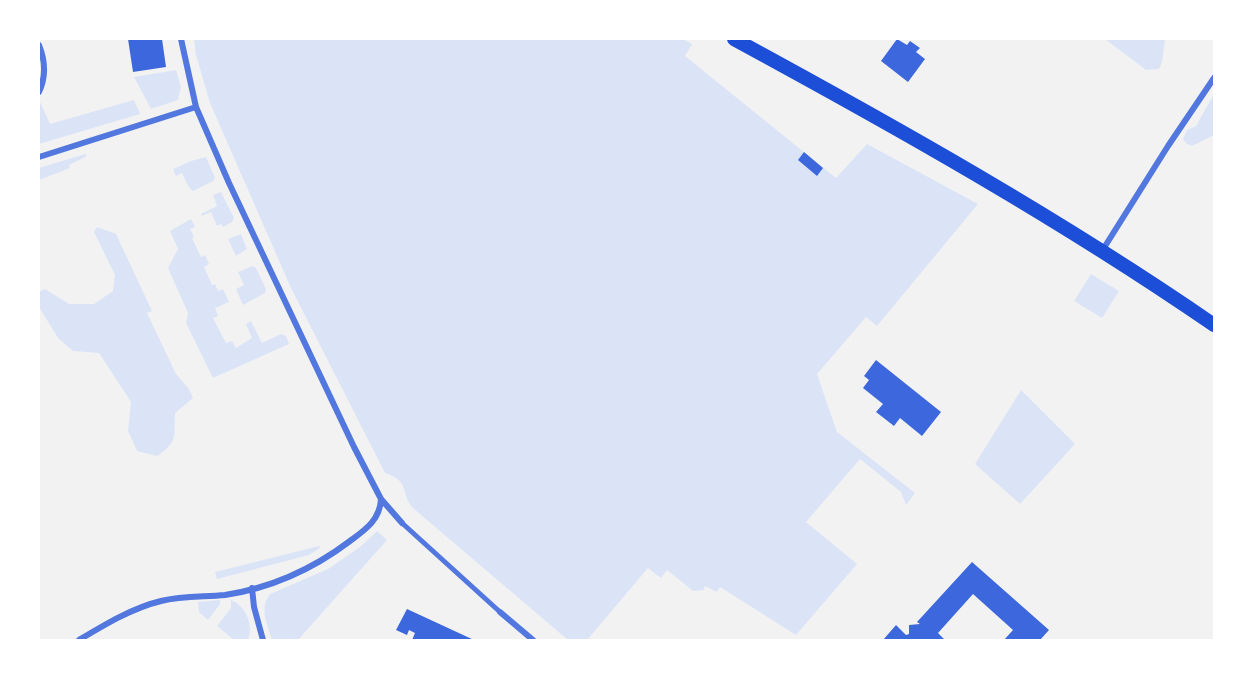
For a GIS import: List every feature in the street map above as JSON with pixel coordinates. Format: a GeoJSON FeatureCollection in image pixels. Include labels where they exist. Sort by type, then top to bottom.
{"type":"FeatureCollection","features":[{"type":"Feature","properties":{"kind":"main road"},"geometry":{"type":"LineString","coordinates":[[734,39],[977,174],[1214,325]]}},
{"type":"Feature","properties":{"kind":"street"},"geometry":{"type":"LineString","coordinates":[[181,39],[196,107],[229,183],[330,398],[381,499],[402,523],[533,640]]}},
{"type":"Feature","properties":{"kind":"street"},"geometry":{"type":"LineString","coordinates":[[39,45],[44,64],[43,81],[39,92]]}},
{"type":"Feature","properties":{"kind":"street"},"geometry":{"type":"LineString","coordinates":[[1102,252],[1168,146],[1214,78]]}},
{"type":"Feature","properties":{"kind":"street"},"geometry":{"type":"LineString","coordinates":[[39,157],[196,107]]}},
{"type":"Feature","properties":{"kind":"street"},"geometry":{"type":"LineString","coordinates":[[79,640],[127,614],[160,601],[226,594],[305,571],[343,547],[374,520],[378,514],[381,499]]}},
{"type":"Feature","properties":{"kind":"street"},"geometry":{"type":"LineString","coordinates":[[252,588],[254,607],[263,640]]}},
{"type":"Feature","properties":{"kind":"shaded area"},"geometry":{"type":"Polygon","coordinates":[[[194,39],[683,39],[692,44],[685,56],[836,178],[867,144],[978,204],[877,326],[866,317],[817,374],[837,432],[915,493],[906,505],[901,492],[860,459],[806,522],[857,564],[796,635],[720,587],[717,592],[705,586],[704,590],[693,591],[667,570],[661,578],[648,568],[587,640],[568,640],[414,509],[399,480],[385,473],[291,288],[210,103],[196,55],[194,39]]]}},
{"type":"Feature","properties":{"kind":"shaded area"},"geometry":{"type":"Polygon","coordinates":[[[1105,39],[1165,39],[1159,69],[1146,70],[1105,39]]]}},
{"type":"Feature","properties":{"kind":"shaded area"},"geometry":{"type":"Polygon","coordinates":[[[176,70],[181,87],[178,100],[151,109],[134,77],[176,70]]]}},
{"type":"Feature","properties":{"kind":"shaded area"},"geometry":{"type":"Polygon","coordinates":[[[1214,94],[1214,135],[1192,146],[1187,144],[1183,139],[1187,130],[1196,126],[1214,94]]]}},
{"type":"Feature","properties":{"kind":"shaded area"},"geometry":{"type":"Polygon","coordinates":[[[134,100],[140,114],[39,144],[40,102],[50,124],[134,100]]]}},
{"type":"Feature","properties":{"kind":"shaded area"},"geometry":{"type":"Polygon","coordinates":[[[85,154],[87,156],[69,165],[70,168],[39,180],[39,168],[85,154]]]}},
{"type":"Feature","properties":{"kind":"shaded area"},"geometry":{"type":"Polygon","coordinates":[[[206,157],[215,178],[193,191],[182,173],[176,176],[173,169],[206,157]]]}},
{"type":"Feature","properties":{"kind":"shaded area"},"geometry":{"type":"Polygon","coordinates":[[[221,192],[234,218],[232,222],[223,227],[221,224],[217,226],[211,212],[202,216],[201,214],[217,206],[213,195],[221,192]]]}},
{"type":"Feature","properties":{"kind":"shaded area"},"geometry":{"type":"Polygon","coordinates":[[[191,219],[195,227],[190,229],[194,237],[192,238],[201,257],[205,255],[209,264],[204,267],[212,285],[215,284],[218,291],[223,289],[229,302],[215,308],[218,316],[213,318],[226,343],[232,341],[236,348],[252,338],[246,324],[251,321],[262,343],[281,334],[286,336],[289,344],[213,378],[186,323],[188,313],[168,268],[178,249],[170,231],[191,219]]]}},
{"type":"Feature","properties":{"kind":"shaded area"},"geometry":{"type":"Polygon","coordinates":[[[97,227],[116,234],[152,311],[147,313],[176,374],[189,389],[193,398],[175,413],[172,443],[157,456],[137,451],[128,431],[131,402],[99,353],[73,351],[58,338],[39,307],[39,292],[45,289],[69,304],[94,304],[113,291],[115,275],[94,232],[97,227]]]}},
{"type":"Feature","properties":{"kind":"shaded area"},"geometry":{"type":"Polygon","coordinates":[[[241,234],[247,249],[236,256],[228,239],[241,234]]]}},
{"type":"Feature","properties":{"kind":"shaded area"},"geometry":{"type":"Polygon","coordinates":[[[252,266],[256,268],[266,289],[265,293],[243,305],[236,289],[244,285],[238,272],[252,266]]]}},
{"type":"Feature","properties":{"kind":"shaded area"},"geometry":{"type":"Polygon","coordinates":[[[1091,274],[1119,291],[1102,318],[1074,301],[1091,274]]]}},
{"type":"Feature","properties":{"kind":"shaded area"},"geometry":{"type":"Polygon","coordinates":[[[1021,390],[1075,444],[1020,504],[975,464],[1021,390]]]}},
{"type":"Feature","properties":{"kind":"shaded area"},"geometry":{"type":"Polygon","coordinates":[[[377,531],[387,540],[298,640],[272,640],[264,610],[270,594],[328,569],[360,547],[377,531]]]}},
{"type":"Feature","properties":{"kind":"shaded area"},"geometry":{"type":"Polygon","coordinates":[[[319,546],[320,548],[309,555],[217,579],[215,572],[319,546]]]}},
{"type":"Feature","properties":{"kind":"shaded area"},"geometry":{"type":"Polygon","coordinates":[[[220,600],[220,604],[208,620],[199,612],[198,602],[220,600]]]}},
{"type":"Feature","properties":{"kind":"shaded area"},"geometry":{"type":"Polygon","coordinates":[[[231,600],[245,611],[250,628],[248,640],[234,640],[217,626],[231,608],[231,600]]]}},
{"type":"Feature","properties":{"kind":"building"},"geometry":{"type":"Polygon","coordinates":[[[128,39],[162,39],[166,67],[133,72],[128,39]]]}},
{"type":"Feature","properties":{"kind":"building"},"geometry":{"type":"Polygon","coordinates":[[[897,39],[907,45],[910,41],[920,48],[916,52],[925,59],[908,82],[881,61],[897,39]]]}},
{"type":"Feature","properties":{"kind":"building"},"geometry":{"type":"Polygon","coordinates":[[[804,152],[823,168],[817,176],[798,160],[804,152]]]}},
{"type":"Feature","properties":{"kind":"building"},"geometry":{"type":"Polygon","coordinates":[[[876,360],[941,412],[922,436],[900,418],[894,426],[876,412],[883,404],[863,388],[869,380],[864,376],[876,360]]]}},
{"type":"Feature","properties":{"kind":"building"},"geometry":{"type":"Polygon","coordinates":[[[972,562],[1049,630],[1040,640],[1004,640],[1013,630],[973,594],[938,633],[945,640],[883,640],[896,625],[906,635],[909,634],[909,625],[920,624],[917,622],[972,562]]]}},
{"type":"Feature","properties":{"kind":"building"},"geometry":{"type":"Polygon","coordinates":[[[407,609],[474,640],[412,640],[415,633],[409,630],[407,635],[396,630],[407,609]]]}}]}
